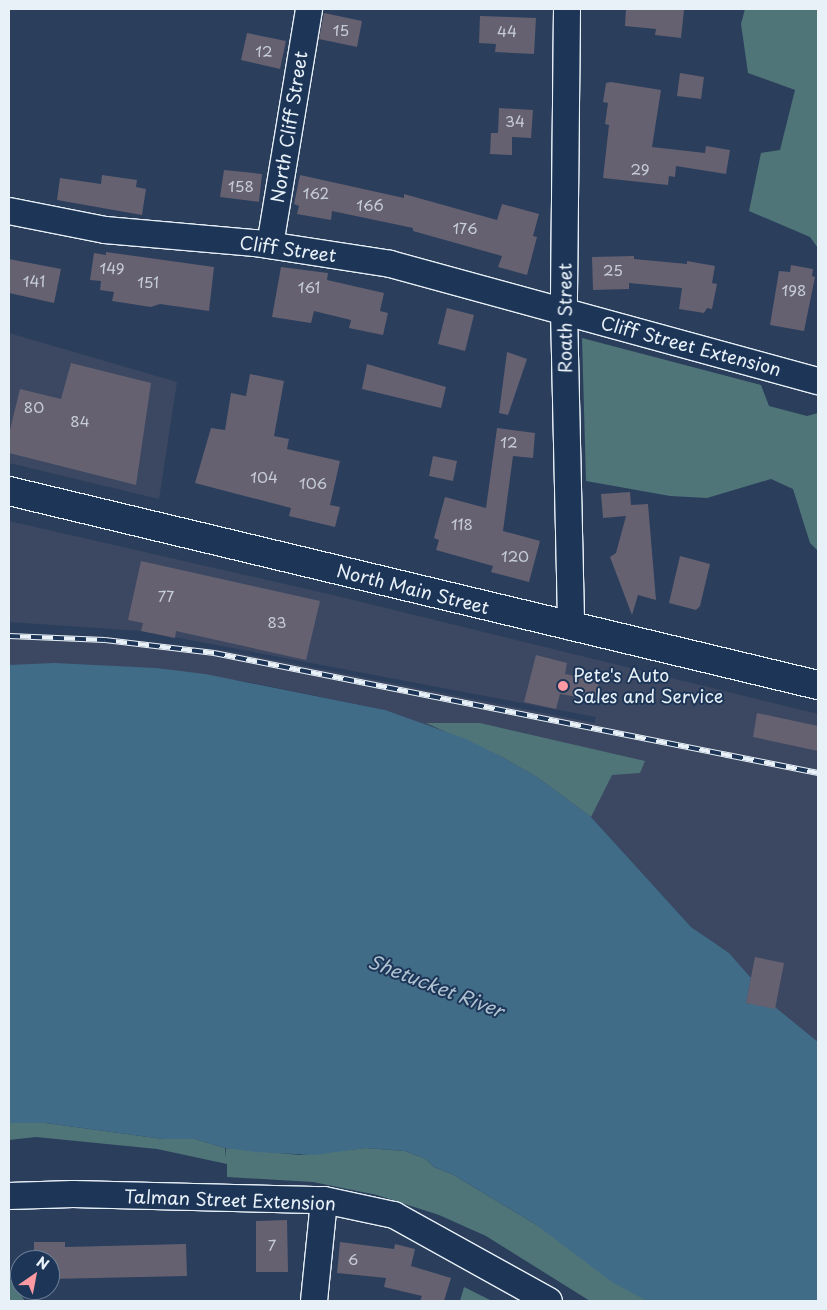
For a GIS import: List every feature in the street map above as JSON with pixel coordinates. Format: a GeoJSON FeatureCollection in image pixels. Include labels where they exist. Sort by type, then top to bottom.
{"type":"FeatureCollection","features":[{"type":"Feature","properties":{"kind":"main road","name":"North Main Street"},"geometry":{"type":"LineString","coordinates":[[9,491],[818,685]]}},
{"type":"Feature","properties":{"kind":"street","name":"North Cliff Street"},"geometry":{"type":"LineString","coordinates":[[270,245],[309,9]]}},
{"type":"Feature","properties":{"kind":"street","name":"Roath Street"},"geometry":{"type":"LineString","coordinates":[[567,9],[564,311],[571,627]]}},
{"type":"Feature","properties":{"kind":"street","name":"Cliff Street"},"geometry":{"type":"LineString","coordinates":[[9,211],[120,232],[270,245],[416,270],[564,311]]}},
{"type":"Feature","properties":{"kind":"street","name":"Cliff Street Extension"},"geometry":{"type":"LineString","coordinates":[[564,311],[818,381]]}},
{"type":"Feature","properties":{"kind":"street","name":"Talman Street Extension"},"geometry":{"type":"LineString","coordinates":[[9,1196],[83,1194],[324,1200],[394,1215],[549,1301]]}},
{"type":"Feature","properties":{"kind":"street"},"geometry":{"type":"LineString","coordinates":[[314,1301],[324,1200]]}},
{"type":"Feature","properties":{"kind":"shaded area"},"geometry":{"type":"Polygon","coordinates":[[[9,333],[177,382],[159,499],[9,463],[9,333]]]}},
{"type":"Feature","properties":{"kind":"shaded area"},"geometry":{"type":"Polygon","coordinates":[[[9,521],[333,595],[818,714],[818,1042],[776,1008],[746,1003],[751,978],[729,953],[691,927],[591,817],[385,710],[253,683],[156,668],[9,665],[9,633],[116,638],[228,651],[594,723],[596,717],[142,631],[9,622],[9,521]]]}},
{"type":"Feature","properties":{"kind":"green space"},"geometry":{"type":"Polygon","coordinates":[[[745,9],[818,9],[818,248],[810,237],[749,211],[761,153],[780,150],[795,90],[748,73],[741,24],[745,9]]]}},
{"type":"Feature","properties":{"kind":"green space"},"geometry":{"type":"Polygon","coordinates":[[[582,338],[761,385],[769,406],[807,416],[818,413],[818,551],[810,543],[793,489],[771,479],[707,498],[670,496],[586,481],[582,338]]]}},
{"type":"Feature","properties":{"kind":"green space"},"geometry":{"type":"Polygon","coordinates":[[[426,723],[480,723],[645,761],[640,773],[612,775],[591,817],[537,777],[502,757],[426,723]]]}},
{"type":"Feature","properties":{"kind":"green space"},"geometry":{"type":"Polygon","coordinates":[[[9,1123],[46,1123],[163,1139],[195,1139],[225,1148],[226,1158],[226,1148],[300,1155],[366,1148],[405,1151],[426,1159],[434,1167],[452,1174],[535,1224],[648,1301],[590,1301],[486,1236],[439,1215],[377,1195],[313,1182],[227,1177],[227,1164],[157,1149],[36,1137],[9,1140],[9,1123]]]}},
{"type":"Feature","properties":{"kind":"green space"},"geometry":{"type":"Polygon","coordinates":[[[9,1278],[10,1300],[25,1301],[9,1301],[9,1278]]]}},
{"type":"Feature","properties":{"kind":"green space"},"geometry":{"type":"Polygon","coordinates":[[[464,1287],[492,1301],[460,1301],[464,1287]]]}},
{"type":"Feature","properties":{"kind":"water","name":"Shetucket River"},"geometry":{"type":"Polygon","coordinates":[[[54,663],[156,668],[205,674],[385,710],[466,739],[502,757],[537,777],[591,817],[691,927],[729,953],[751,978],[746,1003],[775,1007],[818,1042],[818,1301],[647,1301],[612,1282],[535,1224],[452,1174],[434,1167],[426,1159],[405,1151],[366,1148],[314,1155],[256,1152],[225,1148],[195,1139],[163,1139],[46,1123],[9,1123],[9,665],[54,663]]]}},
{"type":"Feature","properties":{"kind":"building"},"geometry":{"type":"Polygon","coordinates":[[[626,9],[684,10],[681,38],[655,35],[656,29],[625,26],[626,9]]]}},
{"type":"Feature","properties":{"kind":"building"},"geometry":{"type":"Polygon","coordinates":[[[324,13],[362,21],[357,47],[319,39],[324,13]]]}},
{"type":"Feature","properties":{"kind":"building"},"geometry":{"type":"Polygon","coordinates":[[[480,16],[536,18],[534,54],[495,52],[496,44],[479,43],[480,16]]]}},
{"type":"Feature","properties":{"kind":"building"},"geometry":{"type":"Polygon","coordinates":[[[247,33],[286,41],[280,69],[241,60],[247,33]]]}},
{"type":"Feature","properties":{"kind":"building"},"geometry":{"type":"Polygon","coordinates":[[[680,73],[704,77],[701,99],[677,96],[680,73]]]}},
{"type":"Feature","properties":{"kind":"building"},"geometry":{"type":"Polygon","coordinates":[[[611,82],[661,90],[652,147],[705,153],[706,146],[730,150],[726,174],[676,166],[675,177],[669,176],[668,185],[603,178],[609,125],[605,124],[608,103],[603,102],[606,83],[611,82]]]}},
{"type":"Feature","properties":{"kind":"building"},"geometry":{"type":"Polygon","coordinates":[[[499,108],[533,110],[531,138],[512,137],[512,155],[490,154],[491,133],[498,133],[499,108]]]}},
{"type":"Feature","properties":{"kind":"building"},"geometry":{"type":"Polygon","coordinates":[[[224,170],[262,174],[259,202],[220,197],[224,170]]]}},
{"type":"Feature","properties":{"kind":"building"},"geometry":{"type":"Polygon","coordinates":[[[102,175],[137,180],[136,187],[146,189],[142,215],[57,200],[60,178],[101,184],[102,175]]]}},
{"type":"Feature","properties":{"kind":"building"},"geometry":{"type":"Polygon","coordinates":[[[300,175],[404,198],[404,194],[497,220],[502,204],[539,214],[533,236],[537,237],[527,275],[498,267],[502,256],[413,231],[413,228],[332,211],[331,220],[297,214],[299,206],[294,204],[300,175]]]}},
{"type":"Feature","properties":{"kind":"building"},"geometry":{"type":"Polygon","coordinates":[[[106,252],[214,267],[209,311],[160,304],[151,307],[112,301],[114,292],[100,290],[101,281],[90,280],[94,253],[106,255],[106,252]]]}},
{"type":"Feature","properties":{"kind":"building"},"geometry":{"type":"Polygon","coordinates":[[[634,256],[634,259],[687,264],[687,261],[715,266],[712,283],[717,284],[712,309],[707,308],[704,313],[679,309],[682,288],[629,283],[629,289],[593,290],[592,257],[634,256]]]}},
{"type":"Feature","properties":{"kind":"building"},"geometry":{"type":"Polygon","coordinates":[[[9,259],[61,269],[54,303],[9,293],[9,259]]]}},
{"type":"Feature","properties":{"kind":"building"},"geometry":{"type":"Polygon","coordinates":[[[791,265],[813,269],[812,276],[815,277],[804,331],[770,325],[779,271],[790,272],[791,265]]]}},
{"type":"Feature","properties":{"kind":"building"},"geometry":{"type":"Polygon","coordinates":[[[281,267],[328,273],[327,280],[384,293],[380,311],[388,313],[383,335],[349,328],[351,320],[314,311],[311,323],[272,317],[281,267]]]}},
{"type":"Feature","properties":{"kind":"building"},"geometry":{"type":"Polygon","coordinates":[[[447,308],[474,315],[465,351],[438,344],[447,308]]]}},
{"type":"Feature","properties":{"kind":"building"},"geometry":{"type":"Polygon","coordinates":[[[507,352],[527,359],[508,415],[499,413],[507,352]]]}},
{"type":"Feature","properties":{"kind":"building"},"geometry":{"type":"Polygon","coordinates":[[[71,363],[151,383],[136,485],[9,453],[9,434],[20,389],[61,399],[71,363]]]}},
{"type":"Feature","properties":{"kind":"building"},"geometry":{"type":"Polygon","coordinates":[[[367,364],[446,387],[441,408],[362,389],[367,364]]]}},
{"type":"Feature","properties":{"kind":"building"},"geometry":{"type":"Polygon","coordinates":[[[250,374],[284,381],[274,436],[289,439],[287,449],[340,461],[330,505],[340,507],[335,527],[289,516],[291,508],[195,483],[211,428],[225,430],[231,393],[246,396],[250,374]]]}},
{"type":"Feature","properties":{"kind":"building"},"geometry":{"type":"Polygon","coordinates":[[[497,428],[535,433],[533,458],[513,456],[503,531],[540,541],[529,582],[491,572],[493,566],[436,550],[439,540],[434,538],[445,497],[486,508],[497,428]]]}},
{"type":"Feature","properties":{"kind":"building"},"geometry":{"type":"Polygon","coordinates":[[[433,456],[457,461],[453,481],[429,476],[433,456]]]}},
{"type":"Feature","properties":{"kind":"building"},"geometry":{"type":"Polygon","coordinates":[[[630,492],[631,505],[648,504],[656,600],[638,595],[632,615],[610,557],[616,553],[626,516],[603,518],[601,494],[630,492]]]}},
{"type":"Feature","properties":{"kind":"building"},"geometry":{"type":"Polygon","coordinates":[[[680,556],[710,564],[700,606],[696,610],[669,603],[680,556]]]}},
{"type":"Feature","properties":{"kind":"building"},"geometry":{"type":"Polygon","coordinates":[[[141,561],[320,601],[306,660],[176,631],[175,638],[141,631],[143,623],[128,620],[141,561]]]}},
{"type":"Feature","properties":{"kind":"building","name":"Pete's Auto Sales and Service"},"geometry":{"type":"Polygon","coordinates":[[[536,655],[567,663],[565,674],[599,680],[596,700],[560,694],[556,709],[524,702],[536,655]]]}},
{"type":"Feature","properties":{"kind":"building"},"geometry":{"type":"Polygon","coordinates":[[[757,713],[818,726],[818,751],[753,737],[757,713]]]}},
{"type":"Feature","properties":{"kind":"building"},"geometry":{"type":"Polygon","coordinates":[[[755,957],[784,963],[775,1009],[746,1003],[755,957]]]}},
{"type":"Feature","properties":{"kind":"building"},"geometry":{"type":"Polygon","coordinates":[[[287,1220],[288,1272],[256,1272],[256,1221],[287,1220]]]}},
{"type":"Feature","properties":{"kind":"building"},"geometry":{"type":"Polygon","coordinates":[[[34,1242],[65,1242],[65,1247],[186,1244],[187,1276],[60,1279],[60,1250],[34,1250],[34,1242]]]}},
{"type":"Feature","properties":{"kind":"building"},"geometry":{"type":"Polygon","coordinates":[[[340,1242],[394,1249],[395,1244],[415,1249],[411,1266],[451,1278],[444,1301],[420,1301],[422,1296],[384,1287],[386,1278],[337,1273],[340,1242]]]}},
{"type":"Feature","properties":{"kind":"railway"},"geometry":{"type":"LineString","coordinates":[[9,636],[105,640],[214,653],[818,773]]}},
{"type":"Feature","properties":{"kind":"place","name":"Pete's Auto Sales and Service"},"geometry":{"type":"Point","coordinates":[563,686]}}]}
